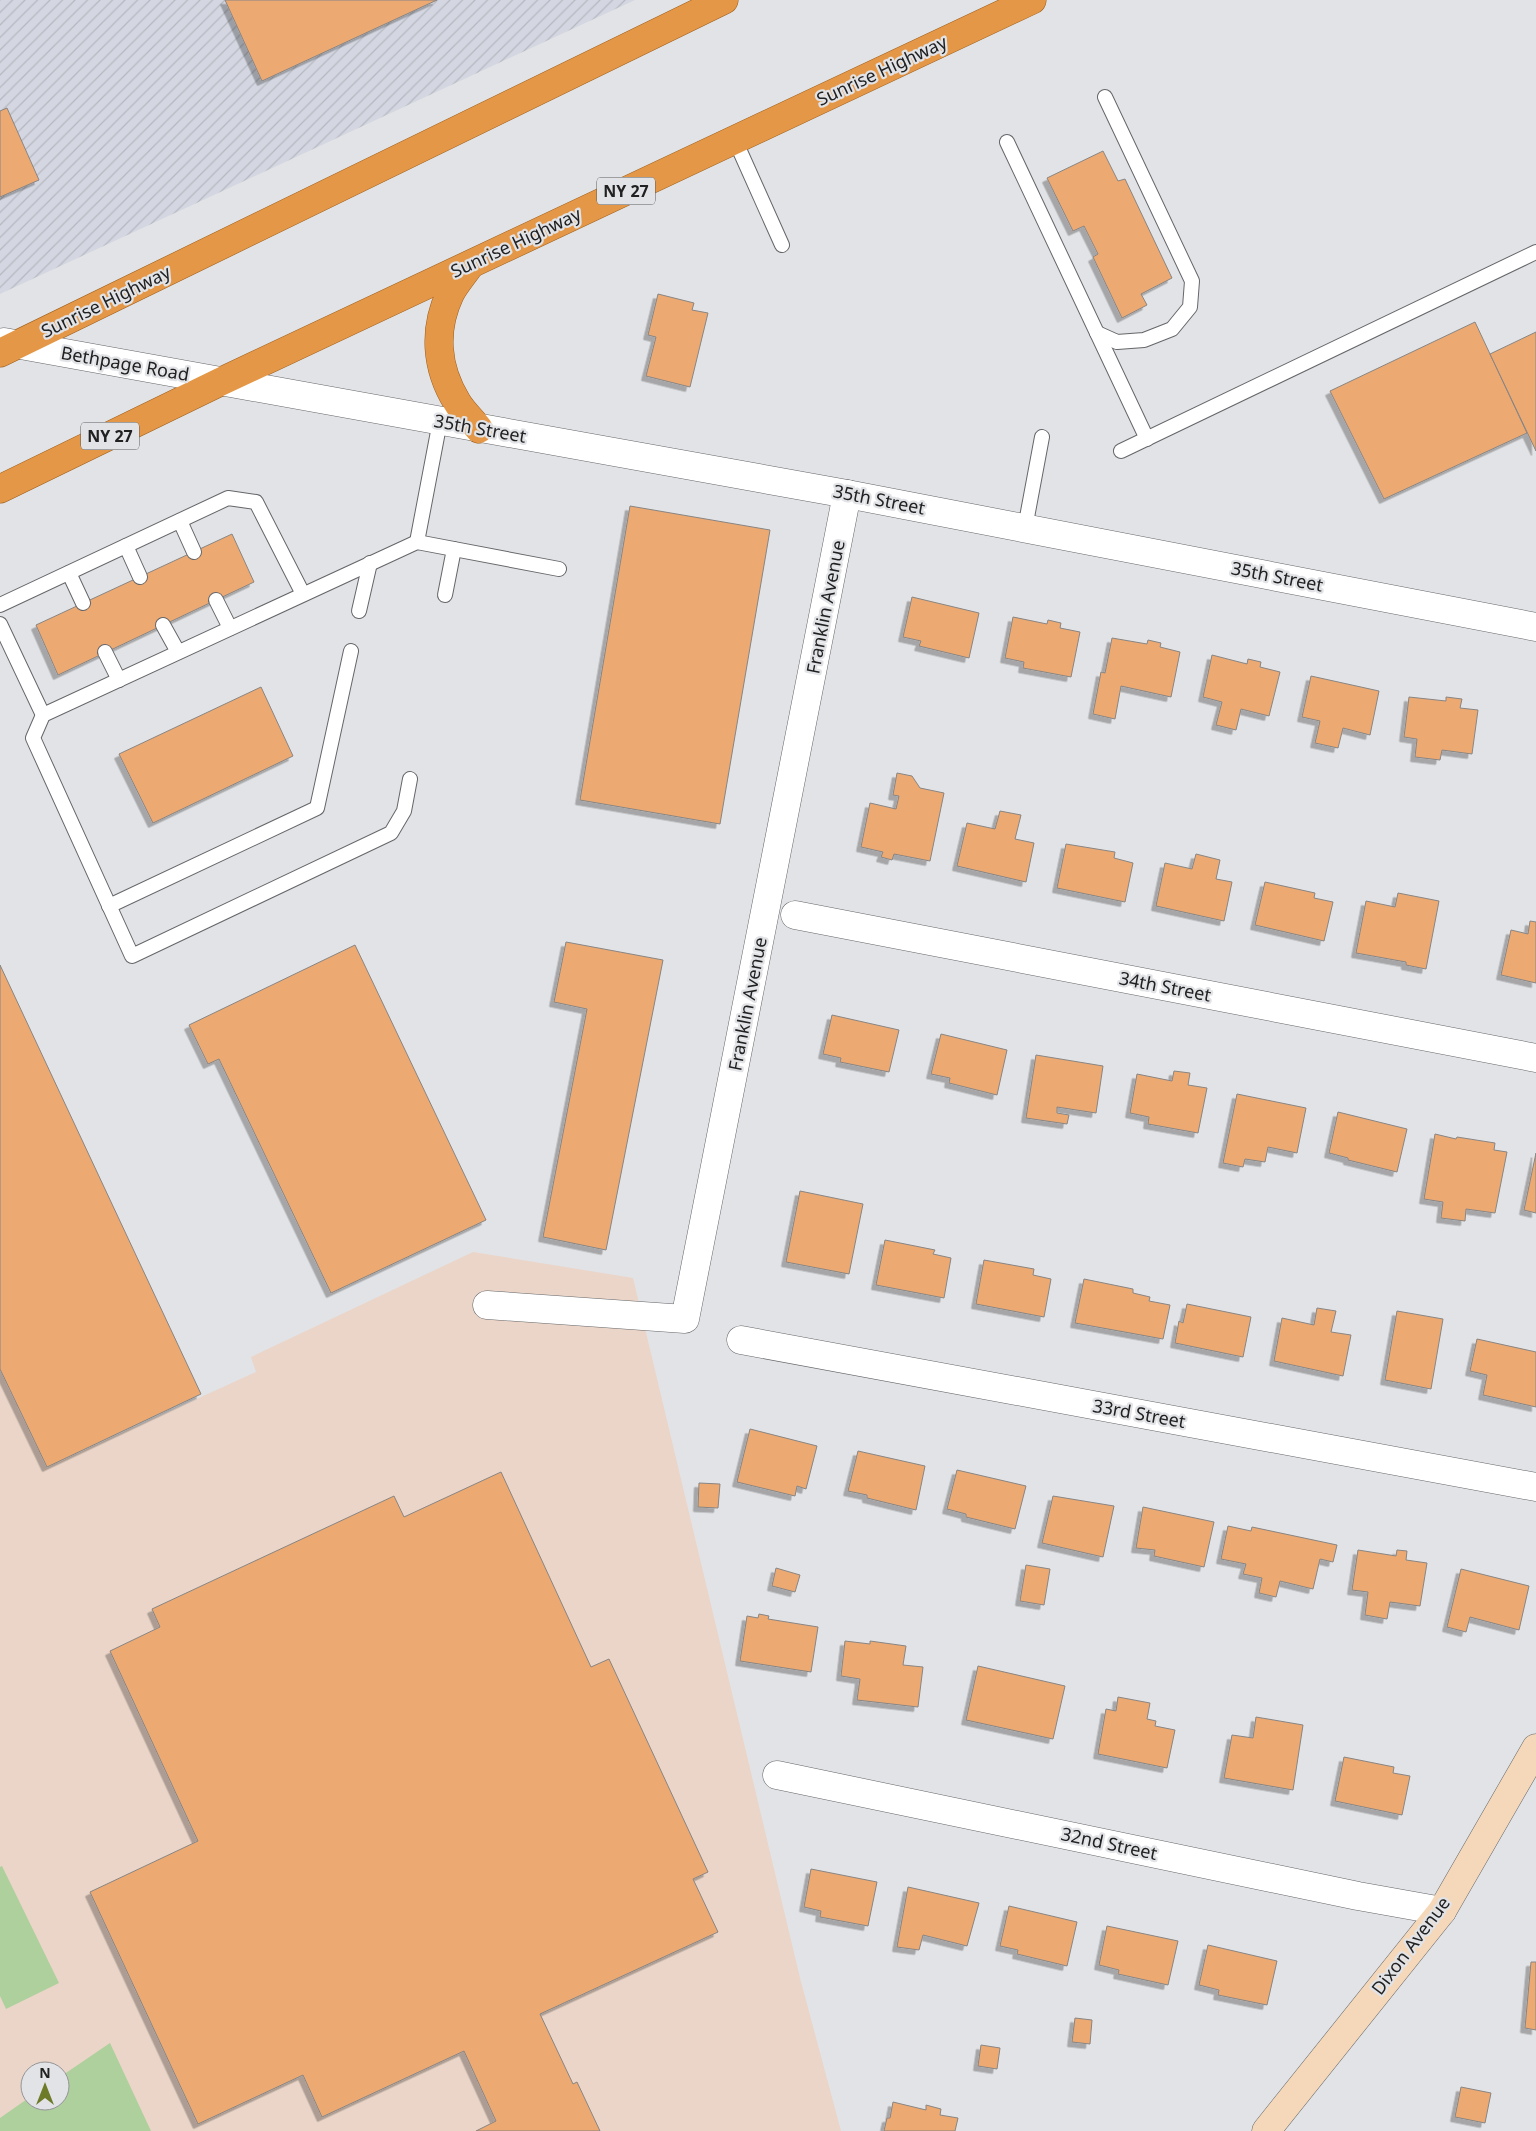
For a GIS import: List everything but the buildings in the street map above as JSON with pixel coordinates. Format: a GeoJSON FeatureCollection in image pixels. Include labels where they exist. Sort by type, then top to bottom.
{"type":"FeatureCollection","features":[{"type":"Feature","properties":{"kind":"highway","name":"Sunrise Highway"},"geometry":{"type":"LineString","coordinates":[[6,346],[724,0]]}},
{"type":"Feature","properties":{"kind":"highway","name":"Sunrise Highway"},"geometry":{"type":"LineString","coordinates":[[0,489],[220,382],[1032,0]]}},
{"type":"Feature","properties":{"kind":"highway"},"geometry":{"type":"LineString","coordinates":[[471,264],[451,292],[440,319],[440,350],[442,372],[457,403],[479,429]]}},
{"type":"Feature","properties":{"kind":"main road","name":"Dixon Avenue"},"geometry":{"type":"LineString","coordinates":[[1266,2131],[1442,1910],[1536,1748]]}},
{"type":"Feature","properties":{"kind":"street","name":"Bethpage Road"},"geometry":{"type":"LineString","coordinates":[[6,346],[220,382]]}},
{"type":"Feature","properties":{"kind":"street","name":"35th Street"},"geometry":{"type":"LineString","coordinates":[[220,382],[847,494],[1536,627]]}},
{"type":"Feature","properties":{"kind":"street","name":"Franklin Avenue"},"geometry":{"type":"LineString","coordinates":[[487,1305],[686,1319],[847,494]]}},
{"type":"Feature","properties":{"kind":"street","name":"34th Street"},"geometry":{"type":"LineString","coordinates":[[795,915],[1536,1058]]}},
{"type":"Feature","properties":{"kind":"street","name":"33rd Street"},"geometry":{"type":"LineString","coordinates":[[742,1340],[1536,1487]]}},
{"type":"Feature","properties":{"kind":"street","name":"32nd Street"},"geometry":{"type":"LineString","coordinates":[[777,1775],[1358,1896],[1442,1910]]}},
{"type":"Feature","properties":{"kind":"lane"},"geometry":{"type":"LineString","coordinates":[[1097,333],[1117,342],[1144,340],[1172,329],[1190,307],[1192,281],[1105,98]]}},
{"type":"Feature","properties":{"kind":"lane"},"geometry":{"type":"LineString","coordinates":[[735,140],[782,245]]}},
{"type":"Feature","properties":{"kind":"lane"},"geometry":{"type":"LineString","coordinates":[[1007,142],[1147,439]]}},
{"type":"Feature","properties":{"kind":"lane"},"geometry":{"type":"LineString","coordinates":[[1121,451],[1536,252]]}},
{"type":"Feature","properties":{"kind":"lane"},"geometry":{"type":"LineString","coordinates":[[417,542],[440,421]]}},
{"type":"Feature","properties":{"kind":"lane"},"geometry":{"type":"LineString","coordinates":[[1025,528],[1042,436]]}},
{"type":"Feature","properties":{"kind":"lane"},"geometry":{"type":"LineString","coordinates":[[0,605],[228,498],[256,502],[303,594]]}},
{"type":"Feature","properties":{"kind":"lane"},"geometry":{"type":"LineString","coordinates":[[180,521],[194,552]]}},
{"type":"Feature","properties":{"kind":"lane"},"geometry":{"type":"LineString","coordinates":[[410,779],[404,811],[390,833],[132,956],[33,738],[43,715],[417,542],[558,569]]}},
{"type":"Feature","properties":{"kind":"lane"},"geometry":{"type":"LineString","coordinates":[[126,546],[140,577]]}},
{"type":"Feature","properties":{"kind":"lane"},"geometry":{"type":"LineString","coordinates":[[445,595],[454,549]]}},
{"type":"Feature","properties":{"kind":"lane"},"geometry":{"type":"LineString","coordinates":[[359,611],[370,564]]}},
{"type":"Feature","properties":{"kind":"lane"},"geometry":{"type":"LineString","coordinates":[[68,573],[83,603]]}},
{"type":"Feature","properties":{"kind":"lane"},"geometry":{"type":"LineString","coordinates":[[216,600],[230,628]]}},
{"type":"Feature","properties":{"kind":"lane"},"geometry":{"type":"LineString","coordinates":[[0,624],[43,715]]}},
{"type":"Feature","properties":{"kind":"lane"},"geometry":{"type":"LineString","coordinates":[[163,625],[178,652]]}},
{"type":"Feature","properties":{"kind":"lane"},"geometry":{"type":"LineString","coordinates":[[109,906],[317,808],[351,650]]}},
{"type":"Feature","properties":{"kind":"lane"},"geometry":{"type":"LineString","coordinates":[[105,652],[119,680]]}},
{"type":"Feature","properties":{"kind":"shaded area"},"geometry":{"type":"Polygon","coordinates":[[[0,0],[635,0],[0,294],[0,0]]]}},
{"type":"Feature","properties":{"kind":"shaded area"},"geometry":{"type":"Polygon","coordinates":[[[473,1252],[633,1278],[800,1978],[841,2131],[0,2131],[0,1369],[47,1467],[256,1372],[251,1357],[473,1252]]]}},
{"type":"Feature","properties":{"kind":"green space"},"geometry":{"type":"Polygon","coordinates":[[[2,1866],[59,1983],[6,2009],[0,1996],[0,1867],[2,1866]]]}},
{"type":"Feature","properties":{"kind":"green space"},"geometry":{"type":"Polygon","coordinates":[[[110,2043],[151,2131],[0,2131],[0,2118],[20,2104],[20,2111],[70,2111],[70,2070],[110,2043]]]}}]}
